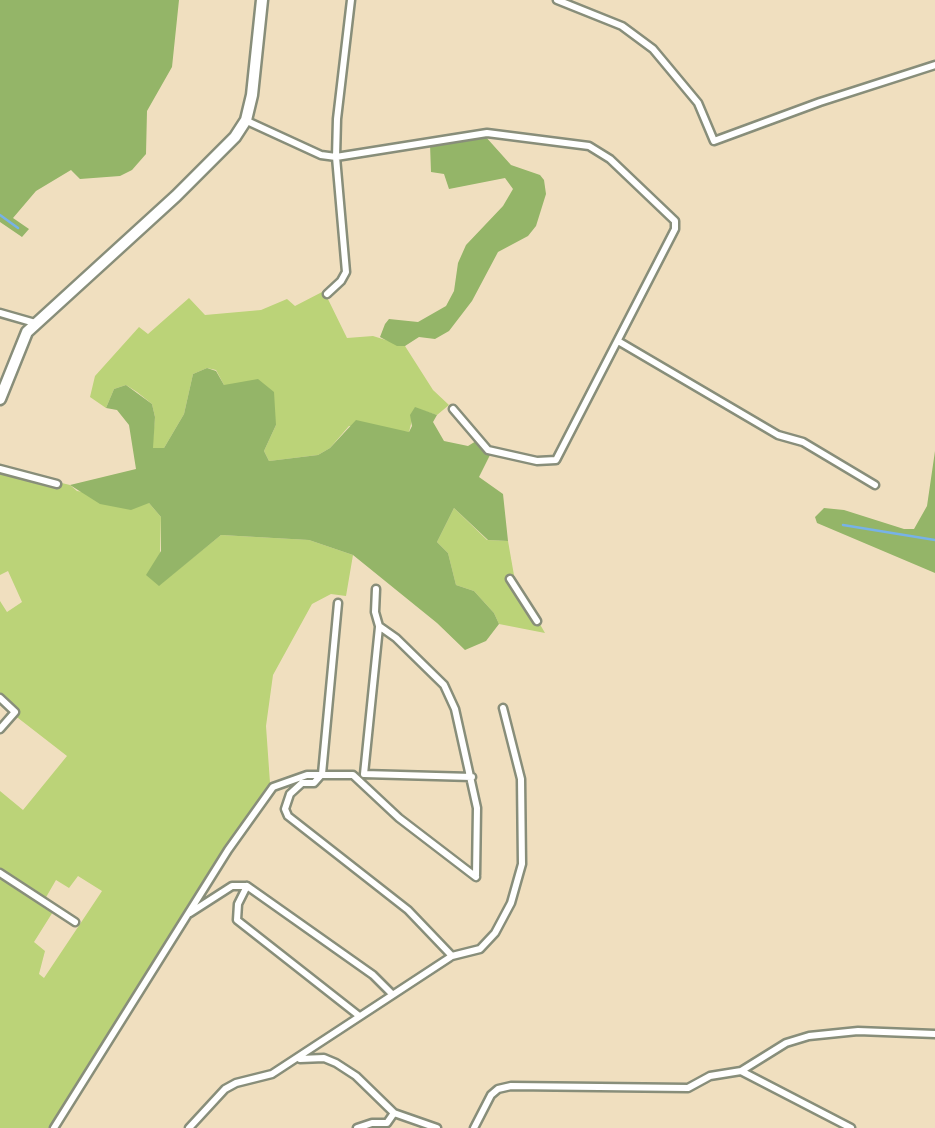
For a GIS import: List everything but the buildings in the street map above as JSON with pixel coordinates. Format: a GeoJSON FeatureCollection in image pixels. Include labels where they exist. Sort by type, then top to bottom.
{"type":"FeatureCollection","features":[{"type":"Feature","properties":{"kind":"street"},"geometry":{"type":"LineString","coordinates":[[0,399],[34,323],[176,196],[235,137],[246,120],[252,95],[262,0]]}},
{"type":"Feature","properties":{"kind":"street"},"geometry":{"type":"LineString","coordinates":[[327,294],[346,272],[336,158],[352,0]]}},
{"type":"Feature","properties":{"kind":"street"},"geometry":{"type":"LineString","coordinates":[[557,0],[622,26],[653,49],[698,104],[714,142],[935,65]]}},
{"type":"Feature","properties":{"kind":"street"},"geometry":{"type":"LineString","coordinates":[[246,120],[320,155],[336,158],[487,133],[589,146],[602,152],[671,217],[676,226],[556,460],[537,461],[488,450],[453,409]]}},
{"type":"Feature","properties":{"kind":"street"},"geometry":{"type":"LineString","coordinates":[[0,313],[34,323]]}},
{"type":"Feature","properties":{"kind":"street"},"geometry":{"type":"LineString","coordinates":[[618,341],[767,429],[804,442],[875,485]]}},
{"type":"Feature","properties":{"kind":"street"},"geometry":{"type":"LineString","coordinates":[[0,469],[56,484]]}},
{"type":"Feature","properties":{"kind":"street"},"geometry":{"type":"LineString","coordinates":[[510,578],[537,621]]}},
{"type":"Feature","properties":{"kind":"street"},"geometry":{"type":"LineString","coordinates":[[364,774],[379,626],[376,589]]}},
{"type":"Feature","properties":{"kind":"street"},"geometry":{"type":"LineString","coordinates":[[338,603],[322,774],[314,784],[302,784],[290,794],[285,809],[288,816],[408,910],[452,956]]}},
{"type":"Feature","properties":{"kind":"street"},"geometry":{"type":"LineString","coordinates":[[353,775],[399,818],[476,876],[477,808],[455,710],[444,685],[379,626]]}},
{"type":"Feature","properties":{"kind":"street"},"geometry":{"type":"LineString","coordinates":[[0,698],[15,712],[0,729]]}},
{"type":"Feature","properties":{"kind":"street"},"geometry":{"type":"LineString","coordinates":[[189,1128],[236,1083],[272,1074],[391,993],[452,956],[480,949],[487,943],[503,920],[519,880],[521,780],[502,708]]}},
{"type":"Feature","properties":{"kind":"street"},"geometry":{"type":"LineString","coordinates":[[54,1128],[263,796],[273,786],[322,774],[472,777]]}},
{"type":"Feature","properties":{"kind":"street"},"geometry":{"type":"LineString","coordinates":[[0,873],[75,922]]}},
{"type":"Feature","properties":{"kind":"street"},"geometry":{"type":"LineString","coordinates":[[189,914],[232,886],[247,886],[372,974],[391,993]]}},
{"type":"Feature","properties":{"kind":"street"},"geometry":{"type":"LineString","coordinates":[[247,886],[238,904],[237,920],[358,1015]]}},
{"type":"Feature","properties":{"kind":"street"},"geometry":{"type":"LineString","coordinates":[[474,1128],[491,1095],[511,1086],[688,1088],[710,1076],[741,1071],[786,1044],[821,1034],[884,1030],[935,1034]]}},
{"type":"Feature","properties":{"kind":"street"},"geometry":{"type":"LineString","coordinates":[[294,1060],[312,1056],[336,1064],[356,1076],[394,1114],[438,1128]]}},
{"type":"Feature","properties":{"kind":"street"},"geometry":{"type":"LineString","coordinates":[[741,1071],[851,1128]]}},
{"type":"Feature","properties":{"kind":"street"},"geometry":{"type":"LineString","coordinates":[[357,1128],[387,1125],[394,1114]]}},
{"type":"Feature","properties":{"kind":"green space"},"geometry":{"type":"Polygon","coordinates":[[[0,0],[179,0],[172,67],[147,111],[146,154],[132,170],[120,176],[80,179],[71,170],[36,191],[13,218],[29,229],[22,237],[0,222],[0,0]]]}},
{"type":"Feature","properties":{"kind":"green space"},"geometry":{"type":"Polygon","coordinates":[[[485,136],[511,165],[544,180],[546,194],[536,226],[528,236],[498,252],[472,301],[449,331],[435,339],[419,337],[405,346],[397,346],[380,337],[385,324],[389,319],[418,322],[446,306],[466,245],[503,206],[513,189],[505,178],[449,189],[444,174],[431,172],[430,144],[485,136]]]}},
{"type":"Feature","properties":{"kind":"green space"},"geometry":{"type":"Polygon","coordinates":[[[324,291],[347,338],[373,336],[405,346],[433,390],[449,405],[437,415],[415,408],[409,432],[349,426],[330,448],[318,455],[269,461],[264,451],[276,425],[224,385],[216,370],[207,368],[193,374],[184,414],[164,448],[152,449],[152,404],[137,392],[126,385],[114,389],[106,408],[90,397],[95,376],[139,327],[148,334],[189,298],[205,315],[261,310],[287,299],[295,306],[324,291]]]}},
{"type":"Feature","properties":{"kind":"green space"},"geometry":{"type":"Polygon","coordinates":[[[207,368],[216,371],[224,385],[258,379],[274,392],[276,425],[264,451],[269,461],[318,455],[356,420],[409,432],[415,407],[437,415],[433,422],[444,441],[468,446],[481,438],[492,451],[479,477],[503,494],[508,541],[488,540],[454,508],[437,542],[448,553],[456,585],[474,591],[494,613],[499,624],[486,641],[465,650],[353,555],[309,540],[221,535],[159,586],[146,575],[161,551],[161,517],[149,503],[131,510],[100,504],[70,485],[136,469],[129,425],[117,410],[106,408],[114,389],[126,385],[152,404],[153,448],[164,448],[184,414],[193,374],[207,368]]]}},
{"type":"Feature","properties":{"kind":"green space"},"geometry":{"type":"Polygon","coordinates":[[[935,451],[935,573],[817,523],[815,517],[824,508],[914,529],[927,506],[935,451]]]}},
{"type":"Feature","properties":{"kind":"green space"},"geometry":{"type":"Polygon","coordinates":[[[0,468],[70,485],[77,491],[149,503],[161,517],[159,585],[221,535],[309,540],[353,555],[346,596],[331,594],[312,604],[273,675],[266,726],[270,783],[52,1128],[0,1128],[0,791],[23,810],[67,756],[0,704],[0,601],[7,612],[22,602],[8,571],[0,575],[0,468]],[[78,876],[69,888],[56,880],[45,899],[56,907],[34,942],[45,951],[39,974],[44,978],[102,891],[78,876]]]}},
{"type":"Feature","properties":{"kind":"green space"},"geometry":{"type":"Polygon","coordinates":[[[454,508],[487,540],[508,541],[515,581],[545,633],[499,624],[474,591],[456,585],[448,553],[437,542],[454,508]]]}},
{"type":"Feature","properties":{"kind":"waterway"},"geometry":{"type":"LineString","coordinates":[[0,215],[18,228]]}},
{"type":"Feature","properties":{"kind":"waterway"},"geometry":{"type":"LineString","coordinates":[[843,525],[935,540]]}}]}
